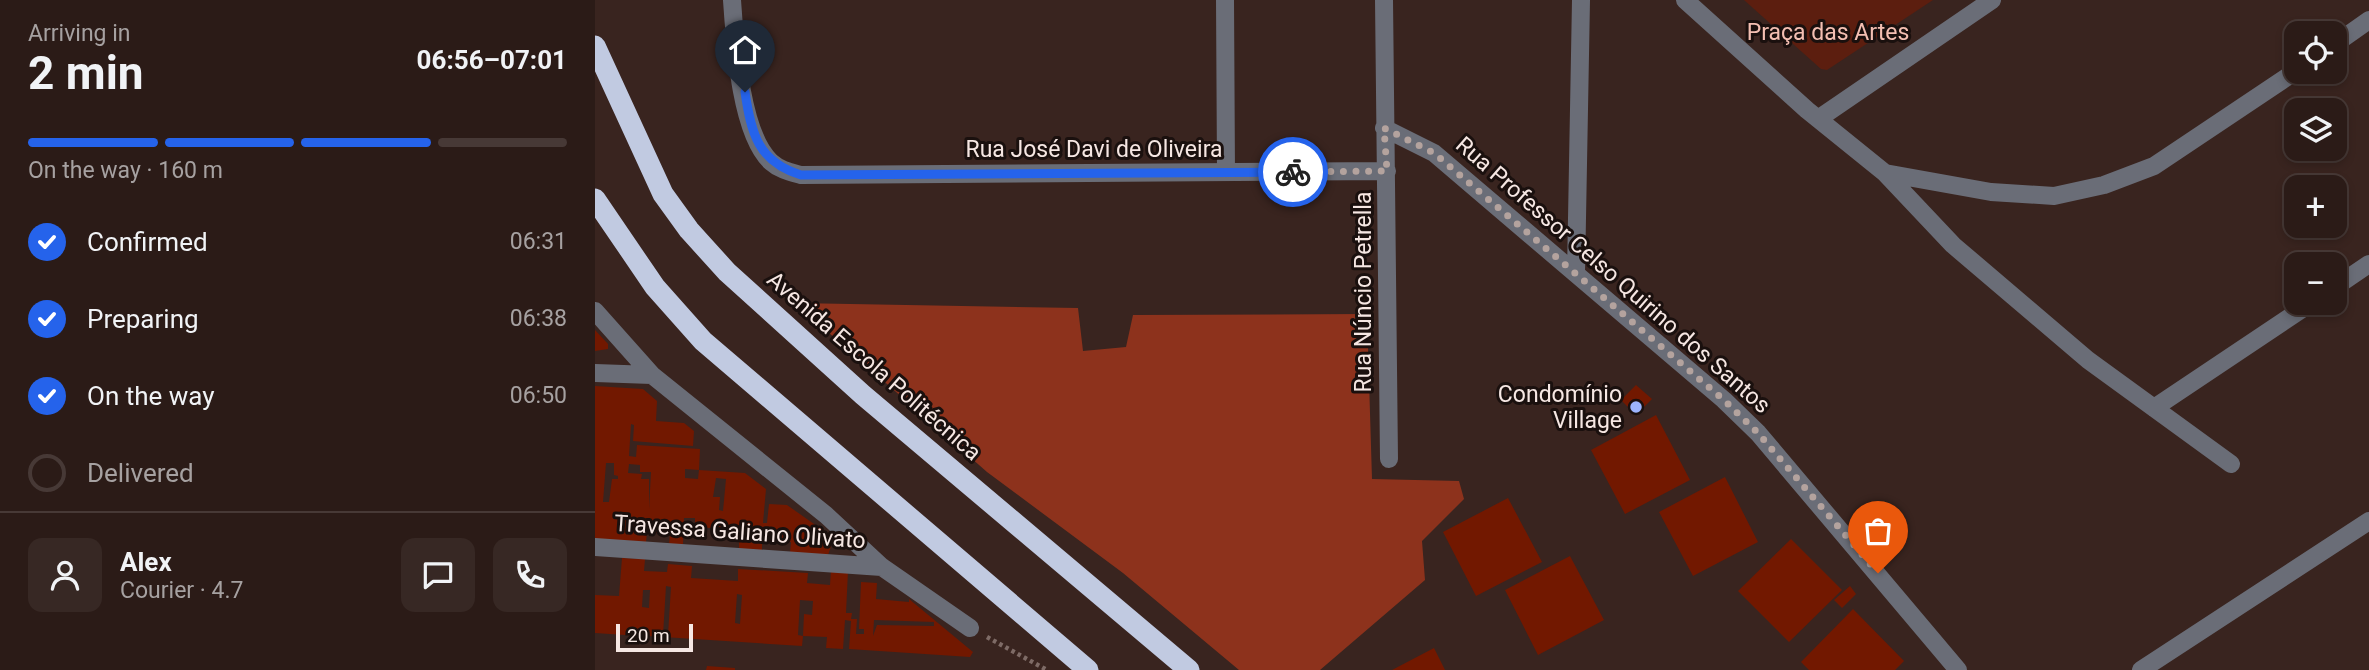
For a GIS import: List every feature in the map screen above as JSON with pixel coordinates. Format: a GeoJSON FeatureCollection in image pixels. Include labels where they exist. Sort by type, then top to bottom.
{"type":"FeatureCollection","features":[{"type":"Feature","properties":{"kind":"highway","name":"Avenida Escola Politécnica"},"geometry":{"type":"LineString","coordinates":[[595,47],[663,194],[688,230],[727,272],[863,394],[1189,670]]}},
{"type":"Feature","properties":{"kind":"highway"},"geometry":{"type":"LineString","coordinates":[[595,199],[655,287],[703,341],[1088,670]]}},
{"type":"Feature","properties":{"kind":"street","name":"Rua José Davi de Oliveira"},"geometry":{"type":"LineString","coordinates":[[732,0],[748,115],[758,143],[777,166],[801,175],[1387,171]]}},
{"type":"Feature","properties":{"kind":"street"},"geometry":{"type":"LineString","coordinates":[[1225,0],[1226,172]]}},
{"type":"Feature","properties":{"kind":"street","name":"Rua Núncio Petrella"},"geometry":{"type":"LineString","coordinates":[[1384,0],[1389,459]]}},
{"type":"Feature","properties":{"kind":"street"},"geometry":{"type":"LineString","coordinates":[[1576,273],[1581,0]]}},
{"type":"Feature","properties":{"kind":"street"},"geometry":{"type":"LineString","coordinates":[[1685,0],[1818,119],[1885,173],[1954,245],[2088,360],[2231,464]]}},
{"type":"Feature","properties":{"kind":"street"},"geometry":{"type":"LineString","coordinates":[[1818,119],[1992,0]]}},
{"type":"Feature","properties":{"kind":"street"},"geometry":{"type":"LineString","coordinates":[[2347,36],[2369,20]]}},
{"type":"Feature","properties":{"kind":"street"},"geometry":{"type":"LineString","coordinates":[[1885,173],[1991,191],[2054,196],[2104,185],[2154,166],[2284,79]]}},
{"type":"Feature","properties":{"kind":"street","name":"Rua Professor Celso Quirino dos Santos"},"geometry":{"type":"LineString","coordinates":[[1384,128],[1434,153],[1758,433],[1958,670]]}},
{"type":"Feature","properties":{"kind":"street"},"geometry":{"type":"LineString","coordinates":[[2347,279],[2369,264]]}},
{"type":"Feature","properties":{"kind":"street"},"geometry":{"type":"LineString","coordinates":[[595,311],[652,375],[826,515],[882,567],[970,628]]}},
{"type":"Feature","properties":{"kind":"street"},"geometry":{"type":"LineString","coordinates":[[2154,408],[2293,315]]}},
{"type":"Feature","properties":{"kind":"street"},"geometry":{"type":"LineString","coordinates":[[595,373],[652,375]]}},
{"type":"Feature","properties":{"kind":"street"},"geometry":{"type":"LineString","coordinates":[[2141,670],[2369,522]]}},
{"type":"Feature","properties":{"kind":"street","name":"Travessa Galiano Olivato"},"geometry":{"type":"LineString","coordinates":[[595,547],[882,567]]}},
{"type":"Feature","properties":{"kind":"path"},"geometry":{"type":"LineString","coordinates":[[970,628],[1047,670]]}},
{"type":"Feature","properties":{"kind":"green space","name":"Praça das Artes"},"geometry":{"type":"Polygon","coordinates":[[[1744,0],[1933,0],[1827,70],[1821,69],[1744,0]]]}},
{"type":"Feature","properties":{"kind":"shaded area"},"geometry":{"type":"Polygon","coordinates":[[[795,303],[1078,308],[1083,351],[1126,347],[1133,315],[1367,314],[1372,479],[1459,481],[1464,499],[1422,541],[1425,580],[1320,670],[1239,670],[1123,573],[987,472],[795,303]]]}},
{"type":"Feature","properties":{"kind":"building"},"geometry":{"type":"Polygon","coordinates":[[[595,330],[608,344],[608,349],[595,351],[595,330]]]}},
{"type":"Feature","properties":{"kind":"building","name":"Condomínio Village"},"geometry":{"type":"Polygon","coordinates":[[[1636,385],[1652,399],[1636,415],[1621,400],[1636,385]]]}},
{"type":"Feature","properties":{"kind":"building"},"geometry":{"type":"Polygon","coordinates":[[[595,386],[643,389],[657,401],[656,421],[684,423],[694,431],[693,446],[633,441],[634,425],[631,424],[629,456],[636,457],[637,445],[700,449],[699,470],[745,473],[766,489],[763,523],[767,523],[769,504],[787,505],[834,538],[828,555],[790,553],[791,542],[786,542],[786,539],[762,537],[762,551],[739,550],[739,535],[727,534],[727,529],[695,527],[695,518],[684,518],[683,544],[669,544],[670,534],[647,532],[646,542],[595,539],[595,386]],[[606,463],[603,502],[609,502],[612,479],[618,479],[618,476],[614,475],[614,463],[606,463]],[[629,464],[628,473],[642,474],[641,479],[649,479],[649,509],[651,472],[640,472],[640,465],[629,464]],[[685,469],[685,478],[698,479],[699,470],[685,469]],[[716,478],[713,497],[720,497],[719,510],[723,511],[726,479],[716,478]]]}},
{"type":"Feature","properties":{"kind":"building"},"geometry":{"type":"Polygon","coordinates":[[[1656,415],[1690,480],[1625,514],[1591,450],[1656,415]]]}},
{"type":"Feature","properties":{"kind":"building"},"geometry":{"type":"Polygon","coordinates":[[[1725,477],[1758,542],[1693,576],[1659,512],[1725,477]]]}},
{"type":"Feature","properties":{"kind":"building"},"geometry":{"type":"Polygon","coordinates":[[[1508,498],[1542,562],[1476,596],[1443,532],[1508,498]]]}},
{"type":"Feature","properties":{"kind":"building"},"geometry":{"type":"Polygon","coordinates":[[[1791,539],[1842,590],[1789,642],[1738,591],[1791,539]]]}},
{"type":"Feature","properties":{"kind":"building"},"geometry":{"type":"Polygon","coordinates":[[[1570,556],[1604,620],[1538,655],[1505,590],[1570,556]]]}},
{"type":"Feature","properties":{"kind":"building"},"geometry":{"type":"Polygon","coordinates":[[[622,558],[645,559],[644,571],[667,572],[668,564],[692,566],[691,578],[738,581],[738,569],[808,573],[807,583],[830,585],[831,570],[848,571],[846,613],[852,613],[851,619],[857,619],[856,634],[864,634],[864,629],[859,629],[861,582],[877,583],[876,599],[909,602],[909,599],[973,652],[970,657],[849,649],[851,621],[845,620],[843,649],[826,648],[827,637],[803,636],[802,646],[648,636],[648,629],[641,628],[640,636],[595,633],[595,595],[619,596],[622,558]],[[666,586],[663,635],[668,635],[671,587],[666,586]],[[643,590],[642,607],[649,608],[650,590],[643,590]],[[737,594],[735,623],[740,624],[742,595],[737,594]],[[800,600],[798,635],[803,636],[804,614],[812,615],[813,601],[800,600]],[[874,620],[873,636],[877,625],[934,626],[934,622],[874,620]]]}},
{"type":"Feature","properties":{"kind":"building"},"geometry":{"type":"Polygon","coordinates":[[[1850,586],[1856,594],[1842,608],[1834,600],[1850,586]]]}},
{"type":"Feature","properties":{"kind":"building"},"geometry":{"type":"Polygon","coordinates":[[[1853,609],[1904,661],[1895,670],[1809,670],[1801,662],[1853,609]]]}},
{"type":"Feature","properties":{"kind":"building"},"geometry":{"type":"Polygon","coordinates":[[[1434,648],[1445,670],[1392,670],[1434,648]]]}},
{"type":"Feature","properties":{"kind":"building"},"geometry":{"type":"Polygon","coordinates":[[[707,666],[735,668],[735,670],[706,670],[707,666]]]}},
{"type":"Feature","properties":{"kind":"way so far"},"geometry":{"type":"LineString","coordinates":[[1293,172],[1387,171],[1384,128],[1434,153],[1724,400],[1758,433],[1878,573]]}},
{"type":"Feature","properties":{"kind":"place","name":"Condomínio Village"},"geometry":{"type":"Point","coordinates":[1636,407]}},
{"type":"Feature","properties":{"kind":"route"},"geometry":{"type":"LineString","coordinates":[[745,92],[748,115],[758,143],[769,160],[782,169],[801,175],[1293,172]]}}]}
